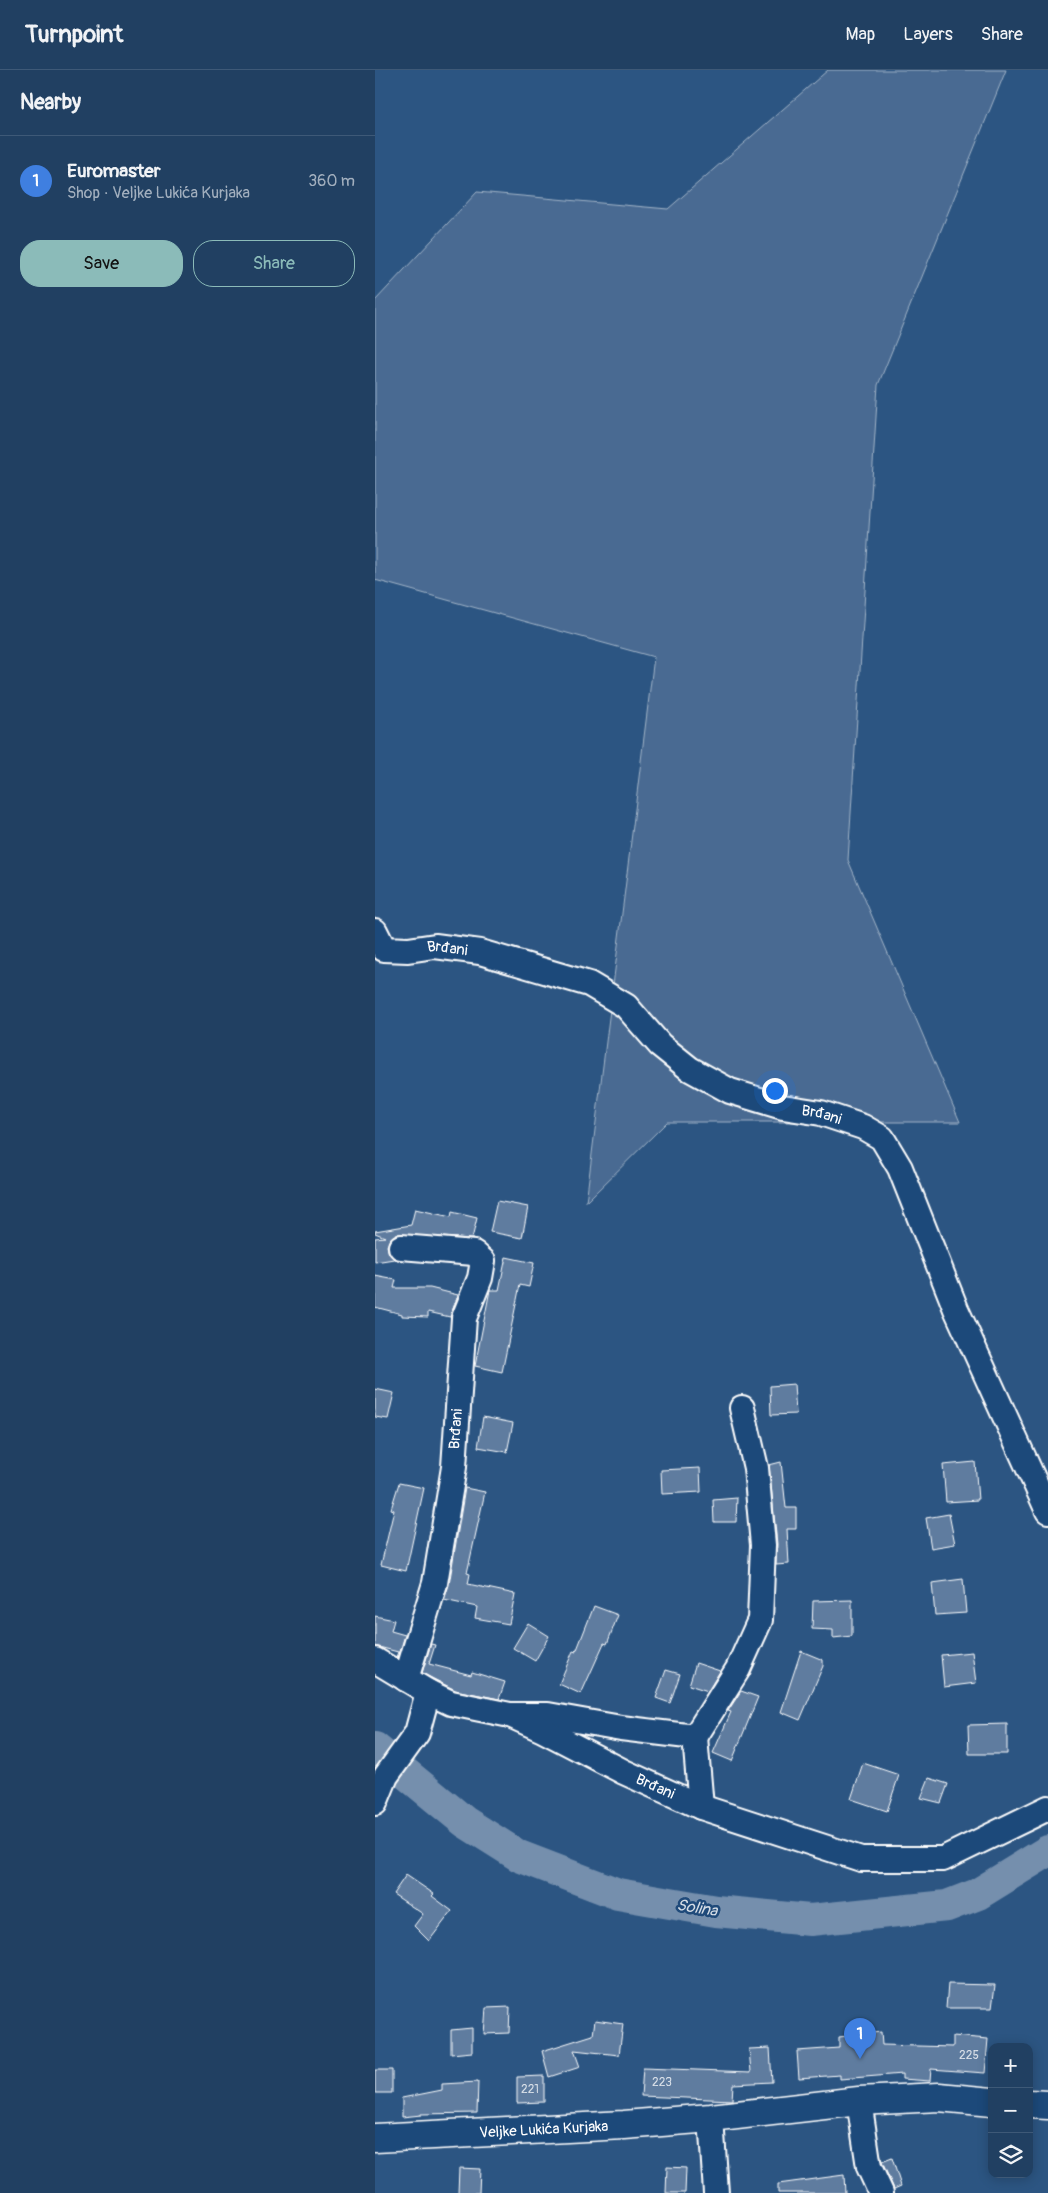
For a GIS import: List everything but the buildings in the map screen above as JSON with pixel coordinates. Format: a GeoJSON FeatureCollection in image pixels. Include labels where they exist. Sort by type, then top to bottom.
{"type":"FeatureCollection","features":[{"type":"Feature","properties":{"kind":"main road","name":"Veljke Lukića Kurjaka"},"geometry":{"type":"LineString","coordinates":[[375,2138],[625,2125],[711,2118],[859,2101],[939,2097],[988,2102]]}},
{"type":"Feature","properties":{"kind":"main road"},"geometry":{"type":"LineString","coordinates":[[1033,2104],[1048,2104]]}},
{"type":"Feature","properties":{"kind":"street","name":"Brđani"},"geometry":{"type":"LineString","coordinates":[[375,931],[384,949],[408,950],[435,946],[480,952],[589,984],[626,1006],[660,1045],[690,1069],[731,1091],[783,1107],[821,1113],[863,1127],[882,1138],[900,1168],[956,1309],[1048,1511]]}},
{"type":"Feature","properties":{"kind":"street","name":"Brđani"},"geometry":{"type":"LineString","coordinates":[[401,1247],[474,1253],[483,1261],[480,1278],[464,1318],[454,1467],[435,1583],[406,1679]]}},
{"type":"Feature","properties":{"kind":"street"},"geometry":{"type":"LineString","coordinates":[[375,1660],[428,1692],[451,1703],[510,1715],[548,1715],[621,1728],[695,1737],[738,1670],[760,1620],[763,1545],[756,1468],[742,1408]]}},
{"type":"Feature","properties":{"kind":"street"},"geometry":{"type":"LineString","coordinates":[[375,1803],[386,1776],[417,1733],[428,1692]]}},
{"type":"Feature","properties":{"kind":"street","name":"Brđani"},"geometry":{"type":"LineString","coordinates":[[510,1715],[624,1772],[701,1807],[861,1859],[943,1859],[1048,1808]]}},
{"type":"Feature","properties":{"kind":"street","name":"Brđani"},"geometry":{"type":"LineString","coordinates":[[695,1737],[701,1807]]}},
{"type":"Feature","properties":{"kind":"street"},"geometry":{"type":"LineString","coordinates":[[859,2101],[869,2167],[881,2193]]}},
{"type":"Feature","properties":{"kind":"street"},"geometry":{"type":"LineString","coordinates":[[711,2118],[716,2193]]}},
{"type":"Feature","properties":{"kind":"shaded area"},"geometry":{"type":"Polygon","coordinates":[[[828,70],[1006,70],[878,385],[848,860],[960,1122],[667,1122],[586,1202],[654,657],[375,580],[375,301],[477,192],[668,209],[828,70]]]}},
{"type":"Feature","properties":{"kind":"waterway","name":"Solina"},"geometry":{"type":"LineString","coordinates":[[375,1748],[465,1822],[519,1856],[618,1894],[716,1911],[810,1920],[947,1906],[978,1894],[1048,1851]]}},
{"type":"Feature","properties":{"kind":"place","name":"Euromaster"},"geometry":{"type":"Point","coordinates":[860,2059]}}]}
